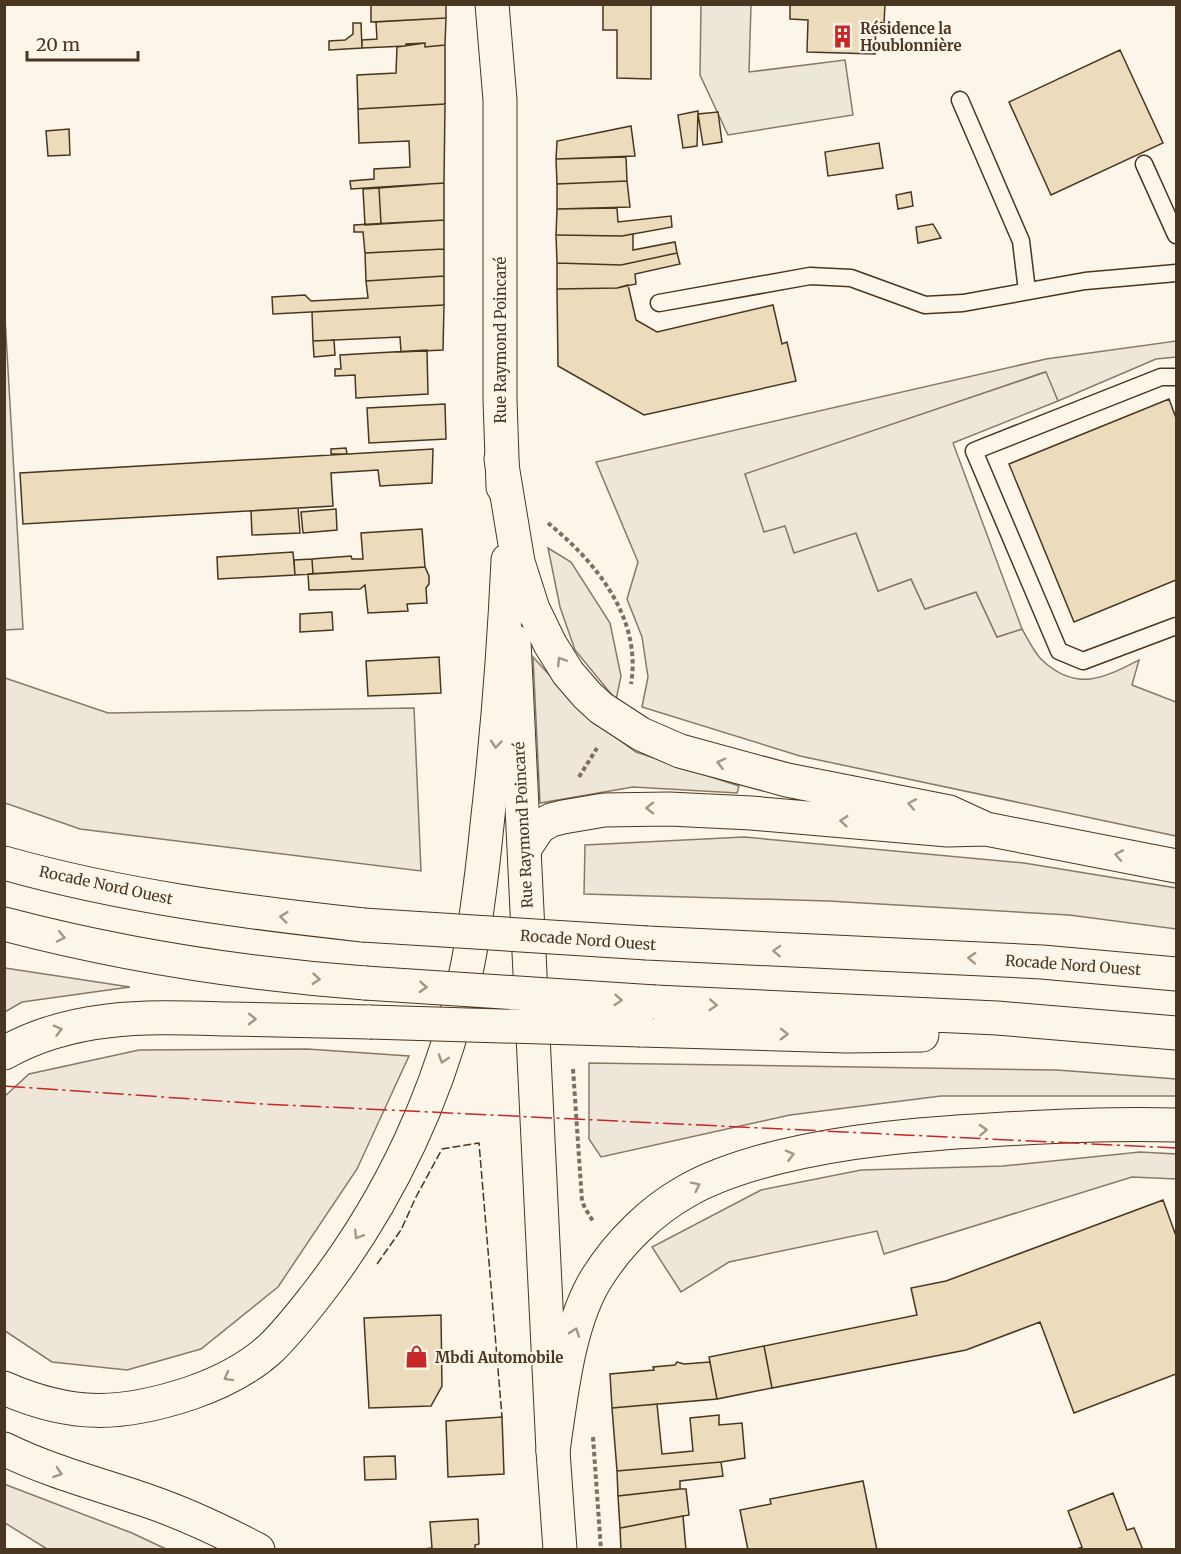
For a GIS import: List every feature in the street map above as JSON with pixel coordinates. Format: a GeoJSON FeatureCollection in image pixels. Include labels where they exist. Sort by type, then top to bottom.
{"type":"FeatureCollection","features":[{"type":"Feature","properties":{"kind":"main road","name":"Rue Raymond Poincaré"},"geometry":{"type":"LineString","coordinates":[[492,4],[500,100],[501,459],[516,672],[553,1451],[560,1550]]}},
{"type":"Feature","properties":{"kind":"main road","name":"Rue Raymond Poincaré"},"geometry":{"type":"LineString","coordinates":[[500,100],[511,4]]}},
{"type":"Feature","properties":{"kind":"main road"},"geometry":{"type":"LineString","coordinates":[[501,459],[518,562],[534,609],[550,644],[568,673],[587,695],[601,708],[641,734],[680,751],[787,780],[949,812],[987,829],[1176,867]]}},
{"type":"Feature","properties":{"kind":"main road"},"geometry":{"type":"LineString","coordinates":[[4,1388],[58,1407],[87,1411],[117,1411],[165,1402],[224,1380],[270,1349],[304,1310],[332,1275],[391,1182],[442,1063],[465,979],[477,909],[495,758],[504,662],[508,560]]}},
{"type":"Feature","properties":{"kind":"main road"},"geometry":{"type":"LineString","coordinates":[[525,848],[539,827],[551,820],[585,813],[633,808],[751,813],[948,830],[987,829]]}},
{"type":"Feature","properties":{"kind":"main road","name":"Rocade Nord Ouest"},"geometry":{"type":"LineString","coordinates":[[4,863],[121,890],[242,912],[363,925],[647,943],[1042,962],[1176,974]]}},
{"type":"Feature","properties":{"kind":"main road"},"geometry":{"type":"LineString","coordinates":[[4,924],[164,959],[261,973],[648,1016]]}},
{"type":"Feature","properties":{"kind":"main road"},"geometry":{"type":"LineString","coordinates":[[4,1053],[42,1035],[97,1021],[160,1017],[370,1022],[648,1016],[997,1018],[1176,1032]]}},
{"type":"Feature","properties":{"kind":"main road"},"geometry":{"type":"LineString","coordinates":[[553,1451],[561,1392],[572,1340],[588,1294],[598,1276],[629,1238],[667,1203],[687,1191],[733,1170],[809,1150],[866,1140],[1067,1125],[1176,1125]]}},
{"type":"Feature","properties":{"kind":"main road"},"geometry":{"type":"LineString","coordinates":[[4,1449],[46,1468],[183,1514],[258,1550]]}},
{"type":"Feature","properties":{"kind":"lane"},"geometry":{"type":"LineString","coordinates":[[960,100],[1021,241],[1027,291]]}},
{"type":"Feature","properties":{"kind":"lane"},"geometry":{"type":"LineString","coordinates":[[1144,164],[1176,236]]}},
{"type":"Feature","properties":{"kind":"lane"},"geometry":{"type":"LineString","coordinates":[[658,303],[810,276],[851,278],[925,305],[963,303],[1085,281],[1176,273]]}},
{"type":"Feature","properties":{"kind":"lane"},"geometry":{"type":"LineString","coordinates":[[1176,377],[1161,377],[974,452],[1059,651],[1083,661],[1176,626]]}},
{"type":"Feature","properties":{"kind":"shaded area"},"geometry":{"type":"Polygon","coordinates":[[[701,5],[751,5],[749,72],[845,60],[853,115],[728,135],[700,75],[701,5]]]}},
{"type":"Feature","properties":{"kind":"shaded area"},"geometry":{"type":"Polygon","coordinates":[[[4,300],[23,629],[5,630],[4,630],[4,300]]]}},
{"type":"Feature","properties":{"kind":"shaded area"},"geometry":{"type":"Polygon","coordinates":[[[1176,341],[1176,357],[1156,359],[1058,401],[1045,372],[745,475],[785,526],[856,533],[878,591],[911,579],[925,609],[976,592],[997,637],[1022,629],[1040,658],[1055,671],[1067,676],[1091,679],[1114,672],[1139,660],[1132,685],[1176,702],[1176,836],[800,756],[642,707],[648,677],[642,637],[627,599],[638,562],[596,462],[1046,359],[1176,341]]]}},
{"type":"Feature","properties":{"kind":"shaded area"},"geometry":{"type":"Polygon","coordinates":[[[1046,372],[1058,401],[953,443],[1022,629],[997,637],[976,592],[925,609],[911,579],[878,591],[856,533],[794,553],[785,526],[764,532],[745,474],[1046,372]]]}},
{"type":"Feature","properties":{"kind":"shaded area"},"geometry":{"type":"Polygon","coordinates":[[[548,548],[571,562],[610,623],[621,676],[616,700],[575,650],[560,607],[548,548]]]}},
{"type":"Feature","properties":{"kind":"shaded area"},"geometry":{"type":"Polygon","coordinates":[[[533,657],[587,716],[636,752],[739,786],[737,793],[633,787],[540,803],[533,657]]]}},
{"type":"Feature","properties":{"kind":"shaded area"},"geometry":{"type":"Polygon","coordinates":[[[5,678],[108,713],[414,708],[421,871],[80,829],[5,803],[5,678]]]}},
{"type":"Feature","properties":{"kind":"shaded area"},"geometry":{"type":"Polygon","coordinates":[[[744,837],[1024,863],[1176,888],[1176,929],[1069,915],[828,901],[584,894],[585,845],[744,837]]]}},
{"type":"Feature","properties":{"kind":"shaded area"},"geometry":{"type":"Polygon","coordinates":[[[5,968],[130,987],[22,1002],[5,1012],[5,968]]]}},
{"type":"Feature","properties":{"kind":"shaded area"},"geometry":{"type":"Polygon","coordinates":[[[307,1049],[409,1056],[357,1169],[278,1287],[201,1349],[127,1370],[52,1362],[5,1331],[5,1096],[29,1074],[139,1050],[307,1049]]]}},
{"type":"Feature","properties":{"kind":"shaded area"},"geometry":{"type":"Polygon","coordinates":[[[589,1063],[1057,1070],[1176,1079],[1176,1096],[941,1096],[790,1115],[601,1157],[589,1139],[589,1063]]]}},
{"type":"Feature","properties":{"kind":"shaded area"},"geometry":{"type":"Polygon","coordinates":[[[1140,1152],[1176,1154],[1176,1179],[1132,1177],[884,1254],[877,1231],[729,1262],[681,1292],[652,1247],[761,1190],[861,1170],[1003,1166],[1140,1152]]]}},
{"type":"Feature","properties":{"kind":"shaded area"},"geometry":{"type":"Polygon","coordinates":[[[4,1484],[132,1533],[166,1549],[47,1549],[5,1523],[4,1484]]]}},
{"type":"Feature","properties":{"kind":"building"},"geometry":{"type":"Polygon","coordinates":[[[371,4],[446,4],[446,18],[371,22],[371,4]]]}},
{"type":"Feature","properties":{"kind":"building"},"geometry":{"type":"Polygon","coordinates":[[[603,4],[651,4],[651,79],[617,78],[617,30],[603,30],[603,4]]]}},
{"type":"Feature","properties":{"kind":"building","name":"Résidence la Houblonnière"},"geometry":{"type":"Polygon","coordinates":[[[790,4],[885,4],[884,23],[876,22],[875,54],[807,52],[808,20],[790,19],[790,4]]]}},
{"type":"Feature","properties":{"kind":"building"},"geometry":{"type":"Polygon","coordinates":[[[446,18],[445,45],[425,47],[425,43],[362,48],[362,40],[377,39],[376,22],[446,18]]]}},
{"type":"Feature","properties":{"kind":"building"},"geometry":{"type":"Polygon","coordinates":[[[353,23],[361,23],[362,48],[329,50],[329,41],[345,40],[353,34],[353,23]]]}},
{"type":"Feature","properties":{"kind":"building"},"geometry":{"type":"Polygon","coordinates":[[[425,43],[425,47],[445,45],[445,104],[358,109],[357,75],[396,73],[397,47],[425,43]]]}},
{"type":"Feature","properties":{"kind":"building"},"geometry":{"type":"Polygon","coordinates":[[[1120,50],[1163,143],[1051,195],[1009,102],[1120,50]]]}},
{"type":"Feature","properties":{"kind":"building"},"geometry":{"type":"Polygon","coordinates":[[[445,104],[444,183],[351,189],[350,181],[374,179],[374,169],[410,167],[409,141],[359,143],[358,109],[445,104]]]}},
{"type":"Feature","properties":{"kind":"building"},"geometry":{"type":"Polygon","coordinates":[[[698,111],[697,146],[683,148],[678,115],[698,111]]]}},
{"type":"Feature","properties":{"kind":"building"},"geometry":{"type":"Polygon","coordinates":[[[718,112],[722,142],[703,145],[698,114],[718,112]]]}},
{"type":"Feature","properties":{"kind":"building"},"geometry":{"type":"Polygon","coordinates":[[[631,126],[635,156],[556,159],[557,141],[631,126]]]}},
{"type":"Feature","properties":{"kind":"building"},"geometry":{"type":"Polygon","coordinates":[[[69,129],[70,155],[48,156],[46,131],[69,129]]]}},
{"type":"Feature","properties":{"kind":"building"},"geometry":{"type":"Polygon","coordinates":[[[879,143],[883,168],[828,176],[825,152],[879,143]]]}},
{"type":"Feature","properties":{"kind":"building"},"geometry":{"type":"Polygon","coordinates":[[[626,157],[627,181],[557,184],[556,159],[626,157]]]}},
{"type":"Feature","properties":{"kind":"building"},"geometry":{"type":"Polygon","coordinates":[[[627,181],[630,207],[557,209],[557,184],[627,181]]]}},
{"type":"Feature","properties":{"kind":"building"},"geometry":{"type":"Polygon","coordinates":[[[444,183],[444,220],[381,224],[379,188],[444,183]]]}},
{"type":"Feature","properties":{"kind":"building"},"geometry":{"type":"Polygon","coordinates":[[[379,188],[381,224],[365,225],[363,189],[379,188]]]}},
{"type":"Feature","properties":{"kind":"building"},"geometry":{"type":"Polygon","coordinates":[[[911,192],[913,206],[898,209],[896,195],[911,192]]]}},
{"type":"Feature","properties":{"kind":"building"},"geometry":{"type":"Polygon","coordinates":[[[617,208],[618,222],[671,216],[672,227],[622,236],[556,235],[557,209],[617,208]]]}},
{"type":"Feature","properties":{"kind":"building"},"geometry":{"type":"Polygon","coordinates":[[[444,220],[444,249],[365,253],[363,232],[354,232],[354,225],[444,220]]]}},
{"type":"Feature","properties":{"kind":"building"},"geometry":{"type":"Polygon","coordinates":[[[933,224],[941,238],[918,243],[916,227],[933,224]]]}},
{"type":"Feature","properties":{"kind":"building"},"geometry":{"type":"Polygon","coordinates":[[[633,234],[633,250],[675,242],[677,253],[621,265],[557,263],[556,235],[622,236],[633,234]]]}},
{"type":"Feature","properties":{"kind":"building"},"geometry":{"type":"Polygon","coordinates":[[[444,249],[444,276],[366,281],[365,253],[444,249]]]}},
{"type":"Feature","properties":{"kind":"building"},"geometry":{"type":"Polygon","coordinates":[[[677,253],[680,264],[635,274],[636,284],[617,288],[557,289],[557,263],[621,265],[677,253]]]}},
{"type":"Feature","properties":{"kind":"building"},"geometry":{"type":"Polygon","coordinates":[[[444,276],[444,305],[273,314],[272,297],[305,295],[311,301],[368,298],[366,281],[444,276]]]}},
{"type":"Feature","properties":{"kind":"building"},"geometry":{"type":"Polygon","coordinates":[[[628,285],[636,320],[657,332],[773,305],[782,344],[787,342],[796,381],[644,415],[558,366],[557,289],[617,288],[628,285]]]}},
{"type":"Feature","properties":{"kind":"building"},"geometry":{"type":"Polygon","coordinates":[[[444,305],[443,350],[401,352],[400,337],[313,341],[312,312],[444,305]]]}},
{"type":"Feature","properties":{"kind":"building"},"geometry":{"type":"Polygon","coordinates":[[[334,340],[335,355],[314,357],[313,341],[334,340]]]}},
{"type":"Feature","properties":{"kind":"building"},"geometry":{"type":"Polygon","coordinates":[[[427,350],[428,394],[356,398],[355,375],[335,376],[335,369],[341,369],[340,355],[427,350]]]}},
{"type":"Feature","properties":{"kind":"building"},"geometry":{"type":"Polygon","coordinates":[[[1169,399],[1176,418],[1176,580],[1074,622],[1009,464],[1169,399]]]}},
{"type":"Feature","properties":{"kind":"building"},"geometry":{"type":"Polygon","coordinates":[[[445,404],[446,439],[369,443],[367,408],[445,404]]]}},
{"type":"Feature","properties":{"kind":"building"},"geometry":{"type":"Polygon","coordinates":[[[346,448],[347,454],[331,454],[331,449],[346,448]]]}},
{"type":"Feature","properties":{"kind":"building"},"geometry":{"type":"Polygon","coordinates":[[[433,449],[432,483],[380,486],[378,470],[331,473],[333,506],[23,524],[20,473],[433,449]]]}},
{"type":"Feature","properties":{"kind":"building"},"geometry":{"type":"Polygon","coordinates":[[[298,508],[300,533],[252,535],[251,511],[298,508]]]}},
{"type":"Feature","properties":{"kind":"building"},"geometry":{"type":"Polygon","coordinates":[[[336,509],[337,530],[303,533],[301,512],[336,509]]]}},
{"type":"Feature","properties":{"kind":"building"},"geometry":{"type":"Polygon","coordinates":[[[422,529],[425,567],[313,574],[312,559],[351,556],[352,559],[363,559],[361,533],[422,529]]]}},
{"type":"Feature","properties":{"kind":"building"},"geometry":{"type":"Polygon","coordinates":[[[293,552],[295,575],[218,579],[217,557],[293,552]]]}},
{"type":"Feature","properties":{"kind":"building"},"geometry":{"type":"Polygon","coordinates":[[[312,559],[313,574],[295,575],[294,560],[312,559]]]}},
{"type":"Feature","properties":{"kind":"building"},"geometry":{"type":"Polygon","coordinates":[[[425,567],[429,576],[429,584],[426,588],[427,603],[407,604],[408,611],[368,613],[365,585],[360,589],[309,590],[308,574],[425,567]]]}},
{"type":"Feature","properties":{"kind":"building"},"geometry":{"type":"Polygon","coordinates":[[[332,612],[333,630],[300,632],[300,614],[332,612]]]}},
{"type":"Feature","properties":{"kind":"building"},"geometry":{"type":"Polygon","coordinates":[[[439,657],[441,693],[368,696],[366,661],[439,657]]]}},
{"type":"Feature","properties":{"kind":"building"},"geometry":{"type":"Polygon","coordinates":[[[1163,1200],[1176,1236],[1176,1374],[1074,1413],[1040,1322],[966,1350],[772,1388],[764,1346],[917,1315],[911,1288],[946,1281],[1163,1200]]]}},
{"type":"Feature","properties":{"kind":"building"},"geometry":{"type":"Polygon","coordinates":[[[441,1315],[442,1386],[431,1406],[369,1408],[364,1318],[441,1315]]]}},
{"type":"Feature","properties":{"kind":"building"},"geometry":{"type":"Polygon","coordinates":[[[764,1346],[772,1388],[717,1399],[709,1357],[764,1346]]]}},
{"type":"Feature","properties":{"kind":"building"},"geometry":{"type":"Polygon","coordinates":[[[677,1362],[684,1364],[710,1362],[717,1399],[612,1408],[610,1374],[654,1370],[653,1367],[675,1365],[677,1362]]]}},
{"type":"Feature","properties":{"kind":"building"},"geometry":{"type":"Polygon","coordinates":[[[657,1404],[662,1454],[693,1451],[690,1418],[719,1415],[719,1425],[742,1423],[745,1458],[617,1471],[612,1408],[657,1404]]]}},
{"type":"Feature","properties":{"kind":"building"},"geometry":{"type":"Polygon","coordinates":[[[502,1417],[504,1474],[448,1477],[446,1421],[502,1417]]]}},
{"type":"Feature","properties":{"kind":"building"},"geometry":{"type":"Polygon","coordinates":[[[395,1456],[396,1479],[365,1480],[364,1457],[395,1456]]]}},
{"type":"Feature","properties":{"kind":"building"},"geometry":{"type":"Polygon","coordinates":[[[721,1462],[723,1476],[680,1481],[680,1489],[618,1496],[617,1471],[721,1462]]]}},
{"type":"Feature","properties":{"kind":"building"},"geometry":{"type":"Polygon","coordinates":[[[863,1481],[877,1550],[748,1550],[740,1510],[771,1504],[770,1499],[863,1481]]]}},
{"type":"Feature","properties":{"kind":"building"},"geometry":{"type":"Polygon","coordinates":[[[686,1489],[689,1515],[620,1528],[618,1496],[686,1489]]]}},
{"type":"Feature","properties":{"kind":"building"},"geometry":{"type":"Polygon","coordinates":[[[1113,1493],[1127,1530],[1134,1528],[1143,1550],[1075,1550],[1082,1547],[1068,1511],[1113,1493]]]}},
{"type":"Feature","properties":{"kind":"building"},"geometry":{"type":"Polygon","coordinates":[[[683,1516],[686,1550],[621,1550],[620,1528],[683,1516]]]}},
{"type":"Feature","properties":{"kind":"building"},"geometry":{"type":"Polygon","coordinates":[[[478,1519],[479,1544],[475,1545],[475,1550],[416,1550],[432,1548],[430,1522],[478,1519]]]}},
{"type":"Feature","properties":{"kind":"fence"},"geometry":{"type":"LineString","coordinates":[[377,1264],[401,1230],[442,1149],[479,1143],[502,1417]]}},
{"type":"Feature","properties":{"kind":"power"},"geometry":{"type":"LineString","coordinates":[[4,1086],[264,1104],[1176,1148]]}},
{"type":"Feature","properties":{"kind":"place","name":"Résidence la Houblonnière"},"geometry":{"type":"Point","coordinates":[842,37]}},
{"type":"Feature","properties":{"kind":"place","name":"Mbdi Automobile"},"geometry":{"type":"Point","coordinates":[417,1357]}}]}
